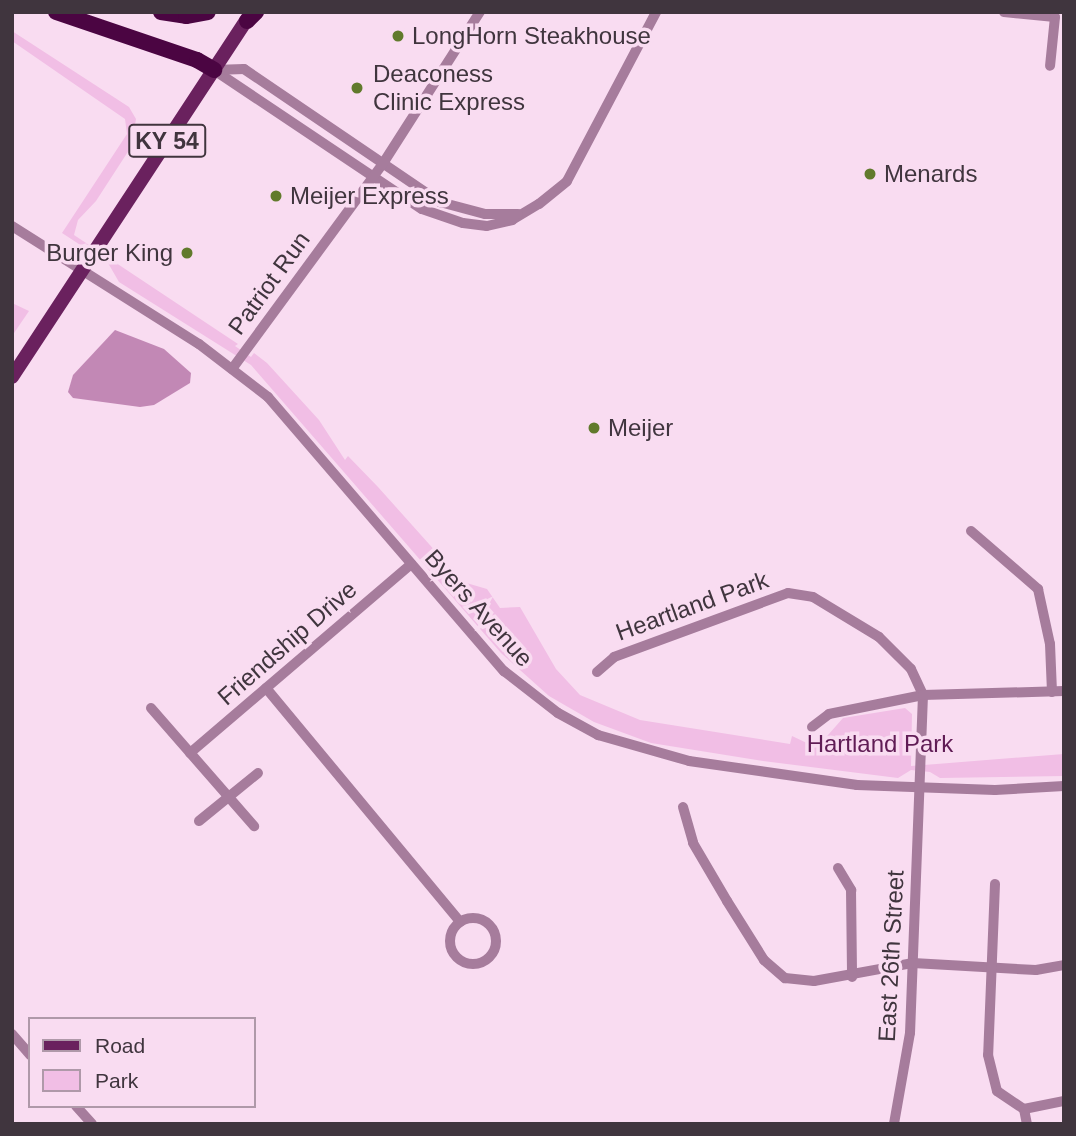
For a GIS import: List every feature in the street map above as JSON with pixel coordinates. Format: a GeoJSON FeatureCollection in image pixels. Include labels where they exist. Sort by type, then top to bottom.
{"type":"FeatureCollection","features":[{"type":"Feature","properties":{"kind":"highway"},"geometry":{"type":"LineString","coordinates":[[56,12],[184,55],[214,70]]}},
{"type":"Feature","properties":{"kind":"highway"},"geometry":{"type":"LineString","coordinates":[[161,12],[186,16],[208,12]]}},
{"type":"Feature","properties":{"kind":"main road","name":"KY 54"},"geometry":{"type":"LineString","coordinates":[[12,377],[251,15]]}},
{"type":"Feature","properties":{"kind":"street","name":"Patriot Run"},"geometry":{"type":"LineString","coordinates":[[232,369],[373,178],[480,12]]}},
{"type":"Feature","properties":{"kind":"street"},"geometry":{"type":"LineString","coordinates":[[214,70],[422,209],[463,223],[498,224],[555,194],[567,181],[656,12]]}},
{"type":"Feature","properties":{"kind":"street"},"geometry":{"type":"LineString","coordinates":[[1004,12],[1055,17],[1050,66]]}},
{"type":"Feature","properties":{"kind":"street"},"geometry":{"type":"LineString","coordinates":[[214,70],[244,69],[440,202],[485,214],[520,214]]}},
{"type":"Feature","properties":{"kind":"street","name":"Byers Avenue"},"geometry":{"type":"LineString","coordinates":[[12,226],[232,369],[268,397],[504,671],[558,713],[598,735],[689,761],[809,780],[919,789],[1064,786]]}},
{"type":"Feature","properties":{"kind":"street"},"geometry":{"type":"LineString","coordinates":[[971,531],[1038,589],[1050,644],[1052,692]]}},
{"type":"Feature","properties":{"kind":"street","name":"Friendship Drive"},"geometry":{"type":"LineString","coordinates":[[190,753],[411,564]]}},
{"type":"Feature","properties":{"kind":"street","name":"Heartland Park"},"geometry":{"type":"LineString","coordinates":[[597,672],[614,657],[748,604],[801,594],[879,637],[902,657],[923,695]]}},
{"type":"Feature","properties":{"kind":"street"},"geometry":{"type":"LineString","coordinates":[[266,688],[460,922]]}},
{"type":"Feature","properties":{"kind":"street"},"geometry":{"type":"LineString","coordinates":[[813,727],[829,714],[923,695],[1064,691]]}},
{"type":"Feature","properties":{"kind":"street"},"geometry":{"type":"LineString","coordinates":[[919,789],[923,695]]}},
{"type":"Feature","properties":{"kind":"street"},"geometry":{"type":"LineString","coordinates":[[151,708],[254,825]]}},
{"type":"Feature","properties":{"kind":"street"},"geometry":{"type":"LineString","coordinates":[[199,821],[258,773]]}},
{"type":"Feature","properties":{"kind":"street","name":"East 26th Street"},"geometry":{"type":"LineString","coordinates":[[894,1124],[905,1080],[913,963],[919,789]]}},
{"type":"Feature","properties":{"kind":"street"},"geometry":{"type":"LineString","coordinates":[[683,807],[693,843],[774,970],[799,981],[852,977],[913,963],[1036,970],[1064,965]]}},
{"type":"Feature","properties":{"kind":"street"},"geometry":{"type":"LineString","coordinates":[[838,868],[851,890],[852,977]]}},
{"type":"Feature","properties":{"kind":"street"},"geometry":{"type":"LineString","coordinates":[[995,884],[988,1055],[997,1091],[1024,1109],[1064,1101]]}},
{"type":"Feature","properties":{"kind":"street"},"geometry":{"type":"LineString","coordinates":[[481,919],[493,929],[496,943],[484,961],[469,964],[456,956],[451,935],[460,922],[481,919]]}},
{"type":"Feature","properties":{"kind":"street"},"geometry":{"type":"LineString","coordinates":[[12,1034],[28,1053]]}},
{"type":"Feature","properties":{"kind":"street"},"geometry":{"type":"LineString","coordinates":[[78,1108],[92,1124]]}},
{"type":"Feature","properties":{"kind":"street"},"geometry":{"type":"LineString","coordinates":[[1024,1109],[1027,1124]]}},
{"type":"Feature","properties":{"kind":"green space","name":"Hartland Park"},"geometry":{"type":"Polygon","coordinates":[[[12,31],[129,107],[136,119],[131,147],[96,201],[78,220],[74,235],[238,344],[235,346],[251,357],[254,353],[267,363],[319,420],[345,460],[348,456],[463,582],[487,589],[500,608],[520,607],[556,669],[580,695],[640,720],[790,744],[792,736],[809,744],[821,743],[843,718],[905,708],[912,714],[911,766],[1064,754],[1064,776],[940,778],[930,772],[911,770],[898,778],[763,761],[651,743],[594,722],[549,696],[501,653],[251,365],[119,282],[108,263],[62,233],[127,134],[125,119],[12,41],[12,31]]]}},
{"type":"Feature","properties":{"kind":"green space"},"geometry":{"type":"Polygon","coordinates":[[[12,303],[29,311],[12,336],[12,303]]]}},
{"type":"Feature","properties":{"kind":"shaded area"},"geometry":{"type":"Polygon","coordinates":[[[115,330],[164,349],[191,373],[190,383],[154,405],[140,407],[73,398],[68,392],[73,375],[115,330]]]}},
{"type":"Feature","properties":{"kind":"place","name":"LongHorn Steakhouse"},"geometry":{"type":"Point","coordinates":[398,36]}},
{"type":"Feature","properties":{"kind":"place","name":"Deaconess Clinic Express"},"geometry":{"type":"Point","coordinates":[357,88]}},
{"type":"Feature","properties":{"kind":"place","name":"Menards"},"geometry":{"type":"Point","coordinates":[870,174]}},
{"type":"Feature","properties":{"kind":"place","name":"Meijer Express"},"geometry":{"type":"Point","coordinates":[276,196]}},
{"type":"Feature","properties":{"kind":"place","name":"Burger King"},"geometry":{"type":"Point","coordinates":[187,253]}},
{"type":"Feature","properties":{"kind":"place","name":"Meijer"},"geometry":{"type":"Point","coordinates":[594,428]}}]}
